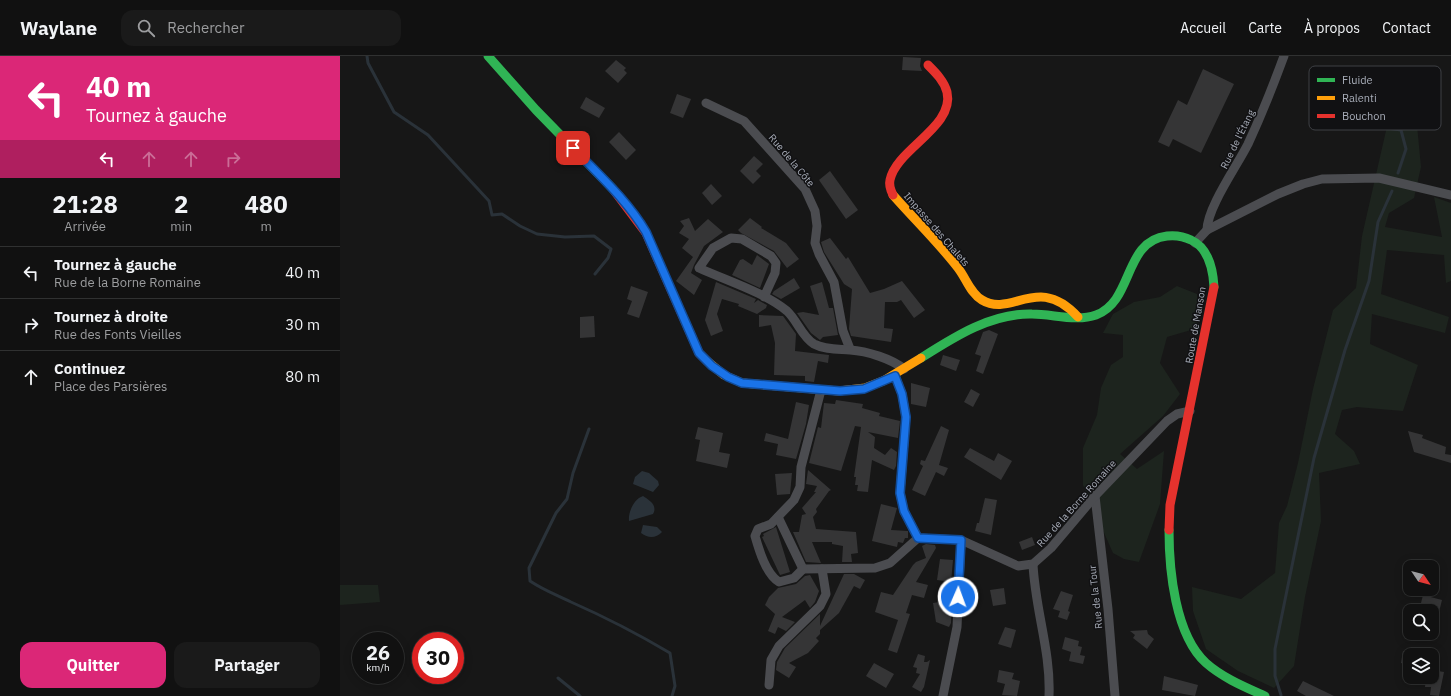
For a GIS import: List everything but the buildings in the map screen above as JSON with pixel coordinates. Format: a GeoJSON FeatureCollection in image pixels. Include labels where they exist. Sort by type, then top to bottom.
{"type":"FeatureCollection","features":[{"type":"Feature","properties":{"kind":"street"},"geometry":{"type":"LineString","coordinates":[[488,56],[541,116],[613,188],[638,218],[646,232],[695,345],[705,359],[728,377],[742,383],[821,390],[801,467],[800,487],[794,500],[771,524],[758,529],[755,536],[761,554],[773,578],[779,582],[794,578],[803,569],[875,568],[890,563],[918,538],[961,540],[1018,566],[1033,564],[1034,587],[1050,674],[1049,696]]}},
{"type":"Feature","properties":{"kind":"street","name":"Rue de l'Étang"},"geometry":{"type":"LineString","coordinates":[[1207,230],[1208,219],[1211,211],[1253,132],[1284,56]]}},
{"type":"Feature","properties":{"kind":"street","name":"Impasse des Chalets"},"geometry":{"type":"LineString","coordinates":[[928,65],[941,79],[947,92],[948,104],[942,117],[896,167],[890,180],[892,194],[959,268],[974,294],[983,301],[994,304],[1040,296],[1047,297],[1072,310],[1078,317]]}},
{"type":"Feature","properties":{"kind":"street","name":"Rue de la Côte"},"geometry":{"type":"LineString","coordinates":[[706,103],[744,121],[805,189],[815,211],[817,226],[815,243],[819,254],[834,282],[843,331],[850,349]]}},
{"type":"Feature","properties":{"kind":"street"},"geometry":{"type":"LineString","coordinates":[[1195,243],[1207,230],[1278,194],[1303,184],[1322,179],[1379,178],[1451,195]]}},
{"type":"Feature","properties":{"kind":"street","name":"Route de Manson"},"geometry":{"type":"LineString","coordinates":[[821,390],[860,390],[895,376],[957,335],[978,324],[1023,314],[1078,317],[1098,314],[1109,308],[1123,286],[1133,262],[1147,245],[1159,238],[1176,236],[1186,238],[1195,243],[1205,251],[1210,260],[1214,273],[1214,291],[1170,504],[1168,525],[1174,588],[1182,620],[1189,638],[1200,657],[1223,674],[1265,696]]}},
{"type":"Feature","properties":{"kind":"street"},"geometry":{"type":"LineString","coordinates":[[764,297],[775,273],[776,263],[771,256],[742,239],[731,238],[713,248],[699,268],[764,297],[776,302],[789,312],[809,340],[815,345],[843,350],[850,349],[883,357],[895,362],[904,369]]}},
{"type":"Feature","properties":{"kind":"street"},"geometry":{"type":"LineString","coordinates":[[895,376],[902,394],[906,417],[900,493],[904,511],[918,538]]}},
{"type":"Feature","properties":{"kind":"street","name":"Rue de la Borne Romaine"},"geometry":{"type":"LineString","coordinates":[[1033,564],[1051,548],[1095,496],[1167,421],[1177,414],[1190,411]]}},
{"type":"Feature","properties":{"kind":"street","name":"Rue de la Tour"},"geometry":{"type":"LineString","coordinates":[[1095,496],[1108,609],[1115,696]]}},
{"type":"Feature","properties":{"kind":"street"},"geometry":{"type":"LineString","coordinates":[[778,517],[803,569]]}},
{"type":"Feature","properties":{"kind":"street"},"geometry":{"type":"LineString","coordinates":[[943,696],[956,640],[961,540]]}},
{"type":"Feature","properties":{"kind":"street"},"geometry":{"type":"LineString","coordinates":[[769,686],[771,660],[779,646],[820,606],[826,594],[822,569]]}},
{"type":"Feature","properties":{"kind":"shaded area"},"geometry":{"type":"Polygon","coordinates":[[[1386,130],[1417,130],[1421,167],[1414,198],[1389,213],[1385,227],[1442,237],[1434,197],[1451,203],[1451,281],[1446,283],[1444,255],[1387,250],[1381,294],[1449,317],[1445,333],[1372,314],[1370,344],[1418,365],[1403,411],[1357,407],[1342,410],[1335,434],[1354,451],[1360,464],[1319,473],[1321,521],[1305,597],[1294,666],[1274,688],[1238,671],[1206,649],[1193,611],[1192,587],[1241,599],[1275,573],[1279,523],[1287,506],[1298,463],[1313,389],[1333,310],[1356,288],[1362,236],[1386,130]]]}},
{"type":"Feature","properties":{"kind":"shaded area"},"geometry":{"type":"Polygon","coordinates":[[[1177,286],[1197,294],[1198,328],[1167,337],[1160,363],[1180,394],[1163,416],[1120,454],[1137,469],[1164,451],[1160,504],[1139,562],[1124,559],[1113,553],[1083,485],[1083,448],[1097,415],[1101,388],[1111,365],[1123,357],[1123,335],[1103,333],[1113,314],[1134,302],[1160,297],[1177,286]]]}},
{"type":"Feature","properties":{"kind":"shaded area"},"geometry":{"type":"Polygon","coordinates":[[[642,471],[649,473],[658,481],[659,485],[653,492],[633,484],[635,477],[642,471]]]}},
{"type":"Feature","properties":{"kind":"shaded area"},"geometry":{"type":"Polygon","coordinates":[[[643,496],[654,505],[653,514],[629,521],[632,506],[643,496]]]}},
{"type":"Feature","properties":{"kind":"shaded area"},"geometry":{"type":"Polygon","coordinates":[[[643,525],[657,527],[662,532],[655,537],[647,536],[641,533],[643,525]]]}},
{"type":"Feature","properties":{"kind":"shaded area"},"geometry":{"type":"Polygon","coordinates":[[[340,585],[378,585],[380,602],[340,605],[340,585]]]}},
{"type":"Feature","properties":{"kind":"waterway"},"geometry":{"type":"LineString","coordinates":[[367,56],[368,63],[394,112],[428,135],[489,201],[492,215],[502,214],[520,226],[537,234],[565,237],[594,236],[611,249],[608,258],[595,274]]}},
{"type":"Feature","properties":{"kind":"waterway"},"geometry":{"type":"LineString","coordinates":[[1398,173],[1406,149],[1401,130]]}},
{"type":"Feature","properties":{"kind":"waterway"},"geometry":{"type":"LineString","coordinates":[[1281,695],[1275,676],[1275,649],[1314,458],[1345,350],[1369,281],[1378,222],[1392,191]]}},
{"type":"Feature","properties":{"kind":"waterway"},"geometry":{"type":"LineString","coordinates":[[589,429],[573,473],[567,499],[556,513],[529,568],[530,581],[545,590],[621,626],[670,653],[675,686],[672,696]]}},
{"type":"Feature","properties":{"kind":"waterway"},"geometry":{"type":"LineString","coordinates":[[558,678],[580,696]]}},
{"type":"Feature","properties":{"kind":"traffic: fast"},"geometry":{"type":"LineString","coordinates":[[488,56],[536,110],[613,189]]}},
{"type":"Feature","properties":{"kind":"traffic: fast"},"geometry":{"type":"LineString","coordinates":[[921,358],[946,342],[974,328],[1002,318],[1032,314],[1072,318],[1096,315],[1108,308],[1117,297],[1135,260],[1143,248],[1153,240],[1167,236],[1176,236],[1191,240],[1202,248],[1211,266],[1214,287]]}},
{"type":"Feature","properties":{"kind":"traffic: fast"},"geometry":{"type":"LineString","coordinates":[[1169,530],[1170,564],[1176,601],[1187,636],[1196,651],[1206,663],[1234,682],[1265,696]]}},
{"type":"Feature","properties":{"kind":"traffic: slow"},"geometry":{"type":"LineString","coordinates":[[893,195],[950,258],[974,293],[982,300],[993,304],[1004,304],[1038,297],[1050,298],[1064,304],[1078,317]]}},
{"type":"Feature","properties":{"kind":"traffic: slow"},"geometry":{"type":"LineString","coordinates":[[707,361],[724,375],[742,383],[839,391],[865,388],[883,381],[921,358]]}},
{"type":"Feature","properties":{"kind":"traffic: jam"},"geometry":{"type":"LineString","coordinates":[[893,195],[890,188],[890,180],[894,169],[934,127],[942,116],[947,105],[947,92],[944,84],[928,65]]}},
{"type":"Feature","properties":{"kind":"traffic: jam"},"geometry":{"type":"LineString","coordinates":[[613,189],[646,233],[699,353],[707,361]]}},
{"type":"Feature","properties":{"kind":"traffic: jam"},"geometry":{"type":"LineString","coordinates":[[1169,530],[1170,505],[1214,287]]}},
{"type":"Feature","properties":{"kind":"route"},"geometry":{"type":"LineString","coordinates":[[573,148],[613,188],[638,218],[646,232],[699,353],[717,370],[735,381],[742,383],[840,391],[864,389],[895,376],[902,394],[906,417],[900,493],[904,511],[918,538],[961,540],[959,552],[958,597]]}}]}
